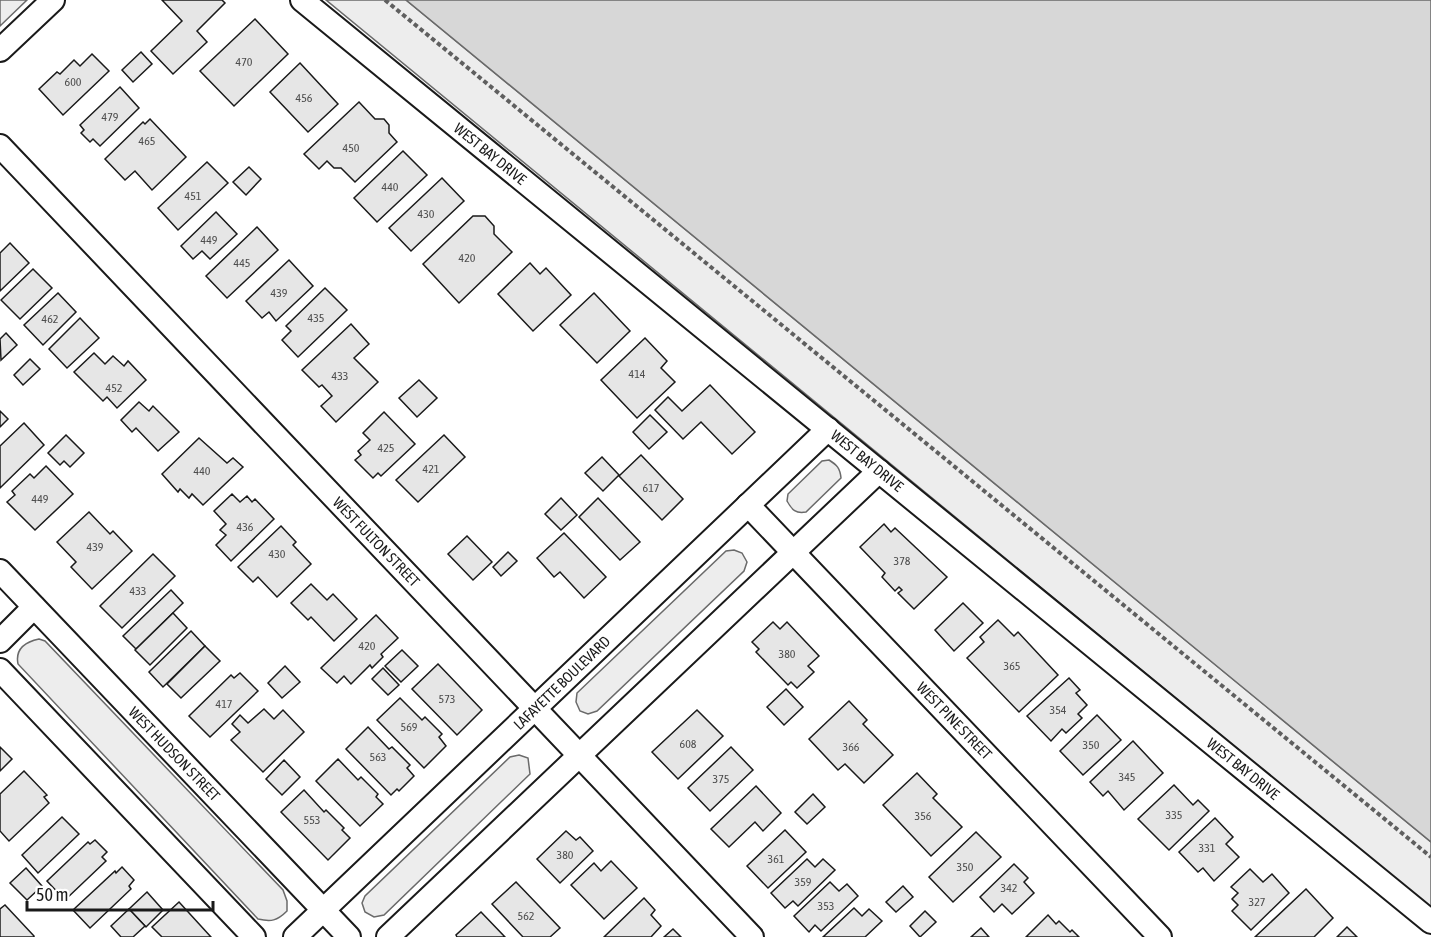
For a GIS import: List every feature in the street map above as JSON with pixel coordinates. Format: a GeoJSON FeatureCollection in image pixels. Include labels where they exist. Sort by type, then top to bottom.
{"type":"FeatureCollection","features":[{"type":"Feature","properties":{"kind":"street"},"geometry":{"type":"LineString","coordinates":[[0,50],[53,0]]}},
{"type":"Feature","properties":{"kind":"street","name":"WEST BAY DRIVE"},"geometry":{"type":"LineString","coordinates":[[302,0],[1431,922]]}},
{"type":"Feature","properties":{"kind":"street","name":"WEST FULTON STREET"},"geometry":{"type":"LineString","coordinates":[[0,146],[752,937]]}},
{"type":"Feature","properties":{"kind":"street","name":"LAFAYETTE BOULEVARD"},"geometry":{"type":"LineString","coordinates":[[295,937],[828,429]]}},
{"type":"Feature","properties":{"kind":"street"},"geometry":{"type":"LineString","coordinates":[[388,937],[879,471]]}},
{"type":"Feature","properties":{"kind":"street","name":"WEST PINE STREET"},"geometry":{"type":"LineString","coordinates":[[748,505],[1160,937]]}},
{"type":"Feature","properties":{"kind":"street","name":"WEST HUDSON STREET"},"geometry":{"type":"LineString","coordinates":[[0,571],[349,937]]}},
{"type":"Feature","properties":{"kind":"street"},"geometry":{"type":"LineString","coordinates":[[0,641],[34,607]]}},
{"type":"Feature","properties":{"kind":"street"},"geometry":{"type":"LineString","coordinates":[[0,669],[254,937]]}},
{"type":"Feature","properties":{"kind":"path"},"geometry":{"type":"LineString","coordinates":[[385,0],[1431,856]]}},
{"type":"Feature","properties":{"kind":"shaded area"},"geometry":{"type":"Polygon","coordinates":[[[0,0],[27,0],[0,26],[0,0]]]}},
{"type":"Feature","properties":{"kind":"shaded area"},"geometry":{"type":"Polygon","coordinates":[[[326,0],[406,0],[1431,842],[1431,908],[326,0]]]}},
{"type":"Feature","properties":{"kind":"shaded area"},"geometry":{"type":"Polygon","coordinates":[[[406,0],[1431,0],[1431,842],[406,0]]]}},
{"type":"Feature","properties":{"kind":"shaded area"},"geometry":{"type":"Polygon","coordinates":[[[829,460],[838,467],[841,478],[806,512],[795,511],[787,501],[788,494],[822,461],[829,460]]]}},
{"type":"Feature","properties":{"kind":"shaded area"},"geometry":{"type":"Polygon","coordinates":[[[734,550],[742,553],[747,562],[744,571],[597,711],[588,714],[580,711],[576,702],[577,693],[726,551],[734,550]]]}},
{"type":"Feature","properties":{"kind":"shaded area"},"geometry":{"type":"Polygon","coordinates":[[[39,639],[45,641],[283,890],[287,901],[287,911],[274,920],[258,919],[18,664],[18,654],[22,647],[39,639]]]}},
{"type":"Feature","properties":{"kind":"shaded area"},"geometry":{"type":"Polygon","coordinates":[[[519,755],[528,758],[530,774],[384,915],[374,917],[365,912],[362,903],[365,896],[510,757],[519,755]]]}},
{"type":"Feature","properties":{"kind":"building"},"geometry":{"type":"Polygon","coordinates":[[[162,0],[222,0],[225,3],[197,31],[207,42],[173,74],[151,51],[182,21],[162,0]]]}},
{"type":"Feature","properties":{"kind":"building"},"geometry":{"type":"Polygon","coordinates":[[[255,19],[288,54],[234,106],[200,71],[255,19]]]}},
{"type":"Feature","properties":{"kind":"building"},"geometry":{"type":"Polygon","coordinates":[[[141,52],[152,64],[133,82],[122,70],[141,52]]]}},
{"type":"Feature","properties":{"kind":"building"},"geometry":{"type":"Polygon","coordinates":[[[92,54],[109,71],[63,115],[39,89],[57,72],[60,74],[74,60],[80,66],[92,54]]]}},
{"type":"Feature","properties":{"kind":"building"},"geometry":{"type":"Polygon","coordinates":[[[300,63],[338,104],[308,132],[270,92],[300,63]]]}},
{"type":"Feature","properties":{"kind":"building"},"geometry":{"type":"Polygon","coordinates":[[[120,87],[139,108],[100,146],[93,139],[90,142],[81,133],[84,130],[80,125],[120,87]]]}},
{"type":"Feature","properties":{"kind":"building"},"geometry":{"type":"Polygon","coordinates":[[[359,102],[375,119],[384,119],[389,125],[389,133],[397,142],[355,182],[341,168],[334,168],[327,161],[319,169],[304,154],[359,102]]]}},
{"type":"Feature","properties":{"kind":"building"},"geometry":{"type":"Polygon","coordinates":[[[150,119],[186,157],[152,190],[135,171],[125,180],[105,159],[143,122],[145,124],[150,119]]]}},
{"type":"Feature","properties":{"kind":"building"},"geometry":{"type":"Polygon","coordinates":[[[403,151],[427,175],[377,222],[354,198],[403,151]]]}},
{"type":"Feature","properties":{"kind":"building"},"geometry":{"type":"Polygon","coordinates":[[[207,162],[228,183],[178,230],[158,208],[207,162]]]}},
{"type":"Feature","properties":{"kind":"building"},"geometry":{"type":"Polygon","coordinates":[[[249,167],[261,179],[246,195],[233,182],[249,167]]]}},
{"type":"Feature","properties":{"kind":"building"},"geometry":{"type":"Polygon","coordinates":[[[442,178],[464,201],[411,251],[389,228],[442,178]]]}},
{"type":"Feature","properties":{"kind":"building"},"geometry":{"type":"Polygon","coordinates":[[[216,212],[237,234],[210,259],[202,251],[193,259],[181,246],[216,212]]]}},
{"type":"Feature","properties":{"kind":"building"},"geometry":{"type":"Polygon","coordinates":[[[473,216],[485,216],[494,226],[494,234],[512,252],[459,303],[423,264],[473,216]]]}},
{"type":"Feature","properties":{"kind":"building"},"geometry":{"type":"Polygon","coordinates":[[[257,227],[278,250],[227,298],[206,276],[257,227]]]}},
{"type":"Feature","properties":{"kind":"building"},"geometry":{"type":"Polygon","coordinates":[[[10,243],[29,263],[0,291],[0,253],[10,243]]]}},
{"type":"Feature","properties":{"kind":"building"},"geometry":{"type":"Polygon","coordinates":[[[289,260],[313,286],[276,321],[269,312],[262,318],[246,301],[289,260]]]}},
{"type":"Feature","properties":{"kind":"building"},"geometry":{"type":"Polygon","coordinates":[[[530,263],[540,274],[546,268],[571,295],[533,331],[498,294],[530,263]]]}},
{"type":"Feature","properties":{"kind":"building"},"geometry":{"type":"Polygon","coordinates":[[[33,269],[52,288],[20,319],[1,300],[33,269]]]}},
{"type":"Feature","properties":{"kind":"building"},"geometry":{"type":"Polygon","coordinates":[[[325,288],[347,310],[298,357],[282,340],[291,331],[286,326],[325,288]]]}},
{"type":"Feature","properties":{"kind":"building"},"geometry":{"type":"Polygon","coordinates":[[[58,293],[76,312],[43,345],[24,325],[58,293]]]}},
{"type":"Feature","properties":{"kind":"building"},"geometry":{"type":"Polygon","coordinates":[[[594,293],[630,331],[597,363],[560,325],[594,293]]]}},
{"type":"Feature","properties":{"kind":"building"},"geometry":{"type":"Polygon","coordinates":[[[80,318],[99,338],[67,368],[49,349],[80,318]]]}},
{"type":"Feature","properties":{"kind":"building"},"geometry":{"type":"Polygon","coordinates":[[[351,324],[369,344],[354,358],[378,382],[336,422],[321,406],[332,396],[302,370],[351,324]]]}},
{"type":"Feature","properties":{"kind":"building"},"geometry":{"type":"Polygon","coordinates":[[[6,333],[17,345],[1,360],[0,339],[6,333]]]}},
{"type":"Feature","properties":{"kind":"building"},"geometry":{"type":"Polygon","coordinates":[[[645,338],[667,361],[661,368],[675,382],[637,418],[601,380],[645,338]]]}},
{"type":"Feature","properties":{"kind":"building"},"geometry":{"type":"Polygon","coordinates":[[[94,353],[105,364],[113,356],[124,366],[128,361],[146,380],[117,408],[107,397],[103,401],[74,372],[94,353]]]}},
{"type":"Feature","properties":{"kind":"building"},"geometry":{"type":"Polygon","coordinates":[[[30,359],[40,369],[23,385],[14,375],[30,359]]]}},
{"type":"Feature","properties":{"kind":"building"},"geometry":{"type":"Polygon","coordinates":[[[419,380],[437,398],[417,417],[399,398],[419,380]]]}},
{"type":"Feature","properties":{"kind":"building"},"geometry":{"type":"Polygon","coordinates":[[[710,385],[755,432],[732,454],[701,422],[683,439],[655,410],[668,397],[682,411],[710,385]]]}},
{"type":"Feature","properties":{"kind":"building"},"geometry":{"type":"Polygon","coordinates":[[[139,402],[149,411],[153,406],[179,432],[158,451],[136,428],[132,432],[121,420],[139,402]]]}},
{"type":"Feature","properties":{"kind":"building"},"geometry":{"type":"Polygon","coordinates":[[[0,411],[8,419],[0,427],[0,411]]]}},
{"type":"Feature","properties":{"kind":"building"},"geometry":{"type":"Polygon","coordinates":[[[384,412],[415,444],[381,476],[378,473],[373,478],[355,460],[361,455],[358,451],[370,440],[363,433],[384,412]]]}},
{"type":"Feature","properties":{"kind":"building"},"geometry":{"type":"Polygon","coordinates":[[[650,415],[667,432],[649,449],[633,432],[650,415]]]}},
{"type":"Feature","properties":{"kind":"building"},"geometry":{"type":"Polygon","coordinates":[[[24,423],[44,445],[0,488],[0,446],[24,423]]]}},
{"type":"Feature","properties":{"kind":"building"},"geometry":{"type":"Polygon","coordinates":[[[66,435],[84,453],[70,467],[64,461],[60,465],[48,453],[66,435]]]}},
{"type":"Feature","properties":{"kind":"building"},"geometry":{"type":"Polygon","coordinates":[[[444,435],[465,457],[418,502],[396,480],[444,435]]]}},
{"type":"Feature","properties":{"kind":"building"},"geometry":{"type":"Polygon","coordinates":[[[199,438],[227,463],[233,458],[243,467],[203,505],[192,494],[189,498],[180,489],[178,492],[162,474],[199,438]]]}},
{"type":"Feature","properties":{"kind":"building"},"geometry":{"type":"Polygon","coordinates":[[[641,455],[683,499],[662,520],[619,476],[641,455]]]}},
{"type":"Feature","properties":{"kind":"building"},"geometry":{"type":"Polygon","coordinates":[[[602,457],[619,475],[603,491],[585,473],[602,457]]]}},
{"type":"Feature","properties":{"kind":"building"},"geometry":{"type":"Polygon","coordinates":[[[46,466],[73,494],[35,530],[7,502],[15,495],[12,491],[30,474],[34,478],[46,466]]]}},
{"type":"Feature","properties":{"kind":"building"},"geometry":{"type":"Polygon","coordinates":[[[232,494],[240,502],[247,496],[252,502],[255,499],[274,519],[231,561],[216,545],[226,535],[220,530],[226,524],[214,511],[232,494]]]}},
{"type":"Feature","properties":{"kind":"building"},"geometry":{"type":"Polygon","coordinates":[[[561,498],[577,515],[561,530],[545,514],[561,498]]]}},
{"type":"Feature","properties":{"kind":"building"},"geometry":{"type":"Polygon","coordinates":[[[598,498],[640,542],[620,560],[579,517],[598,498]]]}},
{"type":"Feature","properties":{"kind":"building"},"geometry":{"type":"Polygon","coordinates":[[[89,512],[110,534],[113,531],[132,551],[92,589],[71,567],[76,562],[57,542],[89,512]]]}},
{"type":"Feature","properties":{"kind":"building"},"geometry":{"type":"Polygon","coordinates":[[[884,524],[891,532],[895,528],[947,577],[914,609],[898,593],[902,590],[899,587],[895,591],[882,577],[885,573],[860,547],[884,524]]]}},
{"type":"Feature","properties":{"kind":"building"},"geometry":{"type":"Polygon","coordinates":[[[281,526],[296,542],[293,545],[311,564],[277,597],[258,577],[253,582],[238,567],[281,526]]]}},
{"type":"Feature","properties":{"kind":"building"},"geometry":{"type":"Polygon","coordinates":[[[564,533],[606,577],[584,598],[560,572],[554,577],[537,558],[564,533]]]}},
{"type":"Feature","properties":{"kind":"building"},"geometry":{"type":"Polygon","coordinates":[[[467,536],[492,562],[473,580],[448,554],[467,536]]]}},
{"type":"Feature","properties":{"kind":"building"},"geometry":{"type":"Polygon","coordinates":[[[508,552],[517,561],[501,576],[493,567],[508,552]]]}},
{"type":"Feature","properties":{"kind":"building"},"geometry":{"type":"Polygon","coordinates":[[[153,554],[175,576],[122,628],[100,606],[153,554]]]}},
{"type":"Feature","properties":{"kind":"building"},"geometry":{"type":"Polygon","coordinates":[[[311,584],[327,600],[333,594],[357,619],[334,641],[311,617],[308,620],[291,603],[311,584]]]}},
{"type":"Feature","properties":{"kind":"building"},"geometry":{"type":"Polygon","coordinates":[[[171,590],[183,603],[136,649],[123,636],[171,590]]]}},
{"type":"Feature","properties":{"kind":"building"},"geometry":{"type":"Polygon","coordinates":[[[963,603],[983,623],[954,651],[935,630],[963,603]]]}},
{"type":"Feature","properties":{"kind":"building"},"geometry":{"type":"Polygon","coordinates":[[[173,613],[187,628],[150,665],[135,650],[173,613]]]}},
{"type":"Feature","properties":{"kind":"building"},"geometry":{"type":"Polygon","coordinates":[[[376,615],[398,638],[381,654],[383,657],[372,668],[370,665],[351,684],[344,676],[337,683],[321,668],[376,615]]]}},
{"type":"Feature","properties":{"kind":"building"},"geometry":{"type":"Polygon","coordinates":[[[998,620],[1014,636],[1018,632],[1058,675],[1019,712],[967,658],[984,642],[980,637],[998,620]]]}},
{"type":"Feature","properties":{"kind":"building"},"geometry":{"type":"Polygon","coordinates":[[[773,622],[780,629],[787,622],[819,656],[808,666],[814,672],[797,688],[791,682],[788,685],[756,652],[759,649],[752,642],[773,622]]]}},
{"type":"Feature","properties":{"kind":"building"},"geometry":{"type":"Polygon","coordinates":[[[191,631],[205,646],[163,687],[149,672],[191,631]]]}},
{"type":"Feature","properties":{"kind":"building"},"geometry":{"type":"Polygon","coordinates":[[[205,646],[220,661],[181,698],[167,684],[205,646]]]}},
{"type":"Feature","properties":{"kind":"building"},"geometry":{"type":"Polygon","coordinates":[[[402,650],[418,666],[401,682],[385,666],[402,650]]]}},
{"type":"Feature","properties":{"kind":"building"},"geometry":{"type":"Polygon","coordinates":[[[438,664],[482,710],[457,735],[412,689],[438,664]]]}},
{"type":"Feature","properties":{"kind":"building"},"geometry":{"type":"Polygon","coordinates":[[[285,666],[300,682],[282,698],[268,683],[285,666]]]}},
{"type":"Feature","properties":{"kind":"building"},"geometry":{"type":"Polygon","coordinates":[[[383,668],[399,685],[388,695],[372,679],[383,668]]]}},
{"type":"Feature","properties":{"kind":"building"},"geometry":{"type":"Polygon","coordinates":[[[240,673],[258,691],[210,737],[189,716],[231,675],[234,678],[240,673]]]}},
{"type":"Feature","properties":{"kind":"building"},"geometry":{"type":"Polygon","coordinates":[[[1069,678],[1080,690],[1076,693],[1087,705],[1078,714],[1082,718],[1066,733],[1062,729],[1051,741],[1027,716],[1069,678]]]}},
{"type":"Feature","properties":{"kind":"building"},"geometry":{"type":"Polygon","coordinates":[[[786,689],[803,707],[784,725],[767,707],[786,689]]]}},
{"type":"Feature","properties":{"kind":"building"},"geometry":{"type":"Polygon","coordinates":[[[400,698],[422,720],[425,717],[442,734],[439,737],[446,746],[424,768],[377,720],[400,698]]]}},
{"type":"Feature","properties":{"kind":"building"},"geometry":{"type":"Polygon","coordinates":[[[849,701],[867,720],[863,724],[893,755],[864,783],[845,764],[838,770],[809,739],[849,701]]]}},
{"type":"Feature","properties":{"kind":"building"},"geometry":{"type":"Polygon","coordinates":[[[264,709],[274,719],[283,710],[304,732],[263,772],[231,740],[240,732],[232,724],[240,715],[248,723],[264,709]]]}},
{"type":"Feature","properties":{"kind":"building"},"geometry":{"type":"Polygon","coordinates":[[[697,710],[723,736],[678,779],[652,752],[697,710]]]}},
{"type":"Feature","properties":{"kind":"building"},"geometry":{"type":"Polygon","coordinates":[[[1097,715],[1121,740],[1083,775],[1060,751],[1097,715]]]}},
{"type":"Feature","properties":{"kind":"building"},"geometry":{"type":"Polygon","coordinates":[[[368,727],[389,749],[392,747],[410,765],[407,768],[414,776],[399,791],[397,789],[391,795],[346,749],[368,727]]]}},
{"type":"Feature","properties":{"kind":"building"},"geometry":{"type":"Polygon","coordinates":[[[1133,741],[1163,773],[1124,810],[1108,791],[1103,796],[1090,782],[1133,741]]]}},
{"type":"Feature","properties":{"kind":"building"},"geometry":{"type":"Polygon","coordinates":[[[0,747],[12,759],[0,771],[0,747]]]}},
{"type":"Feature","properties":{"kind":"building"},"geometry":{"type":"Polygon","coordinates":[[[731,747],[753,770],[710,811],[688,788],[731,747]]]}},
{"type":"Feature","properties":{"kind":"building"},"geometry":{"type":"Polygon","coordinates":[[[338,759],[358,780],[361,777],[378,794],[376,797],[383,804],[360,826],[316,781],[338,759]]]}},
{"type":"Feature","properties":{"kind":"building"},"geometry":{"type":"Polygon","coordinates":[[[284,760],[300,777],[282,795],[266,779],[284,760]]]}},
{"type":"Feature","properties":{"kind":"building"},"geometry":{"type":"Polygon","coordinates":[[[24,771],[47,795],[44,797],[49,803],[9,841],[0,831],[0,794],[24,771]]]}},
{"type":"Feature","properties":{"kind":"building"},"geometry":{"type":"Polygon","coordinates":[[[917,773],[937,794],[933,798],[962,827],[931,856],[883,805],[917,773]]]}},
{"type":"Feature","properties":{"kind":"building"},"geometry":{"type":"Polygon","coordinates":[[[1174,785],[1193,805],[1198,800],[1209,811],[1169,850],[1138,819],[1174,785]]]}},
{"type":"Feature","properties":{"kind":"building"},"geometry":{"type":"Polygon","coordinates":[[[756,786],[781,813],[763,831],[755,822],[729,847],[711,829],[756,786]]]}},
{"type":"Feature","properties":{"kind":"building"},"geometry":{"type":"Polygon","coordinates":[[[304,790],[324,812],[326,810],[344,828],[342,830],[350,838],[328,860],[281,812],[304,790]]]}},
{"type":"Feature","properties":{"kind":"building"},"geometry":{"type":"Polygon","coordinates":[[[813,794],[825,807],[807,824],[795,812],[813,794]]]}},
{"type":"Feature","properties":{"kind":"building"},"geometry":{"type":"Polygon","coordinates":[[[62,817],[79,834],[38,873],[22,855],[62,817]]]}},
{"type":"Feature","properties":{"kind":"building"},"geometry":{"type":"Polygon","coordinates":[[[1215,818],[1233,837],[1226,844],[1239,857],[1214,881],[1203,868],[1198,872],[1179,852],[1215,818]]]}},
{"type":"Feature","properties":{"kind":"building"},"geometry":{"type":"Polygon","coordinates":[[[785,830],[806,852],[768,888],[747,866],[785,830]]]}},
{"type":"Feature","properties":{"kind":"building"},"geometry":{"type":"Polygon","coordinates":[[[566,831],[576,840],[580,837],[593,851],[560,883],[537,859],[566,831]]]}},
{"type":"Feature","properties":{"kind":"building"},"geometry":{"type":"Polygon","coordinates":[[[976,832],[1001,857],[953,902],[929,877],[976,832]]]}},
{"type":"Feature","properties":{"kind":"building"},"geometry":{"type":"Polygon","coordinates":[[[95,840],[107,852],[102,857],[106,861],[65,900],[47,881],[88,842],[90,844],[95,840]]]}},
{"type":"Feature","properties":{"kind":"building"},"geometry":{"type":"Polygon","coordinates":[[[807,859],[815,867],[823,859],[835,870],[798,906],[793,901],[785,908],[771,893],[807,859]]]}},
{"type":"Feature","properties":{"kind":"building"},"geometry":{"type":"Polygon","coordinates":[[[611,861],[637,888],[604,919],[571,885],[594,863],[601,871],[611,861]]]}},
{"type":"Feature","properties":{"kind":"building"},"geometry":{"type":"Polygon","coordinates":[[[1014,864],[1028,878],[1024,882],[1034,893],[1012,914],[1002,904],[994,912],[980,897],[1014,864]]]}},
{"type":"Feature","properties":{"kind":"building"},"geometry":{"type":"Polygon","coordinates":[[[122,867],[134,880],[129,886],[131,889],[90,928],[73,910],[122,867]]]}},
{"type":"Feature","properties":{"kind":"building"},"geometry":{"type":"Polygon","coordinates":[[[26,868],[42,886],[27,900],[10,883],[26,868]]]}},
{"type":"Feature","properties":{"kind":"building"},"geometry":{"type":"Polygon","coordinates":[[[1250,869],[1263,882],[1272,874],[1289,893],[1251,930],[1232,911],[1238,905],[1232,899],[1238,893],[1231,887],[1250,869]]]}},
{"type":"Feature","properties":{"kind":"building"},"geometry":{"type":"Polygon","coordinates":[[[516,882],[560,928],[550,937],[523,937],[492,904],[516,882]]]}},
{"type":"Feature","properties":{"kind":"building"},"geometry":{"type":"Polygon","coordinates":[[[830,882],[839,891],[847,884],[858,896],[821,931],[815,925],[809,932],[794,916],[830,882]]]}},
{"type":"Feature","properties":{"kind":"building"},"geometry":{"type":"Polygon","coordinates":[[[903,886],[913,897],[896,912],[886,902],[903,886]]]}},
{"type":"Feature","properties":{"kind":"building"},"geometry":{"type":"Polygon","coordinates":[[[1306,889],[1333,918],[1314,937],[1255,937],[1306,889]]]}},
{"type":"Feature","properties":{"kind":"building"},"geometry":{"type":"Polygon","coordinates":[[[147,892],[163,910],[146,927],[129,909],[147,892]]]}},
{"type":"Feature","properties":{"kind":"building"},"geometry":{"type":"Polygon","coordinates":[[[644,898],[655,910],[651,915],[661,926],[651,937],[604,937],[644,898]]]}},
{"type":"Feature","properties":{"kind":"building"},"geometry":{"type":"Polygon","coordinates":[[[179,902],[211,937],[162,937],[152,927],[179,902]]]}},
{"type":"Feature","properties":{"kind":"building"},"geometry":{"type":"Polygon","coordinates":[[[5,905],[34,937],[0,937],[0,909],[5,905]]]}},
{"type":"Feature","properties":{"kind":"building"},"geometry":{"type":"Polygon","coordinates":[[[854,908],[862,916],[869,909],[882,921],[865,937],[823,937],[854,908]]]}},
{"type":"Feature","properties":{"kind":"building"},"geometry":{"type":"Polygon","coordinates":[[[129,909],[145,926],[133,937],[121,937],[111,926],[129,909]]]}},
{"type":"Feature","properties":{"kind":"building"},"geometry":{"type":"Polygon","coordinates":[[[925,911],[936,922],[920,937],[910,926],[925,911]]]}},
{"type":"Feature","properties":{"kind":"building"},"geometry":{"type":"Polygon","coordinates":[[[481,912],[505,937],[457,937],[456,935],[481,912]]]}},
{"type":"Feature","properties":{"kind":"building"},"geometry":{"type":"Polygon","coordinates":[[[1048,915],[1056,924],[1059,921],[1079,937],[1026,937],[1048,915]]]}},
{"type":"Feature","properties":{"kind":"building"},"geometry":{"type":"Polygon","coordinates":[[[1347,927],[1357,937],[1337,937],[1347,927]]]}},
{"type":"Feature","properties":{"kind":"building"},"geometry":{"type":"Polygon","coordinates":[[[981,928],[989,937],[971,937],[981,928]]]}},
{"type":"Feature","properties":{"kind":"building"},"geometry":{"type":"Polygon","coordinates":[[[673,929],[681,937],[664,937],[673,929]]]}}]}
